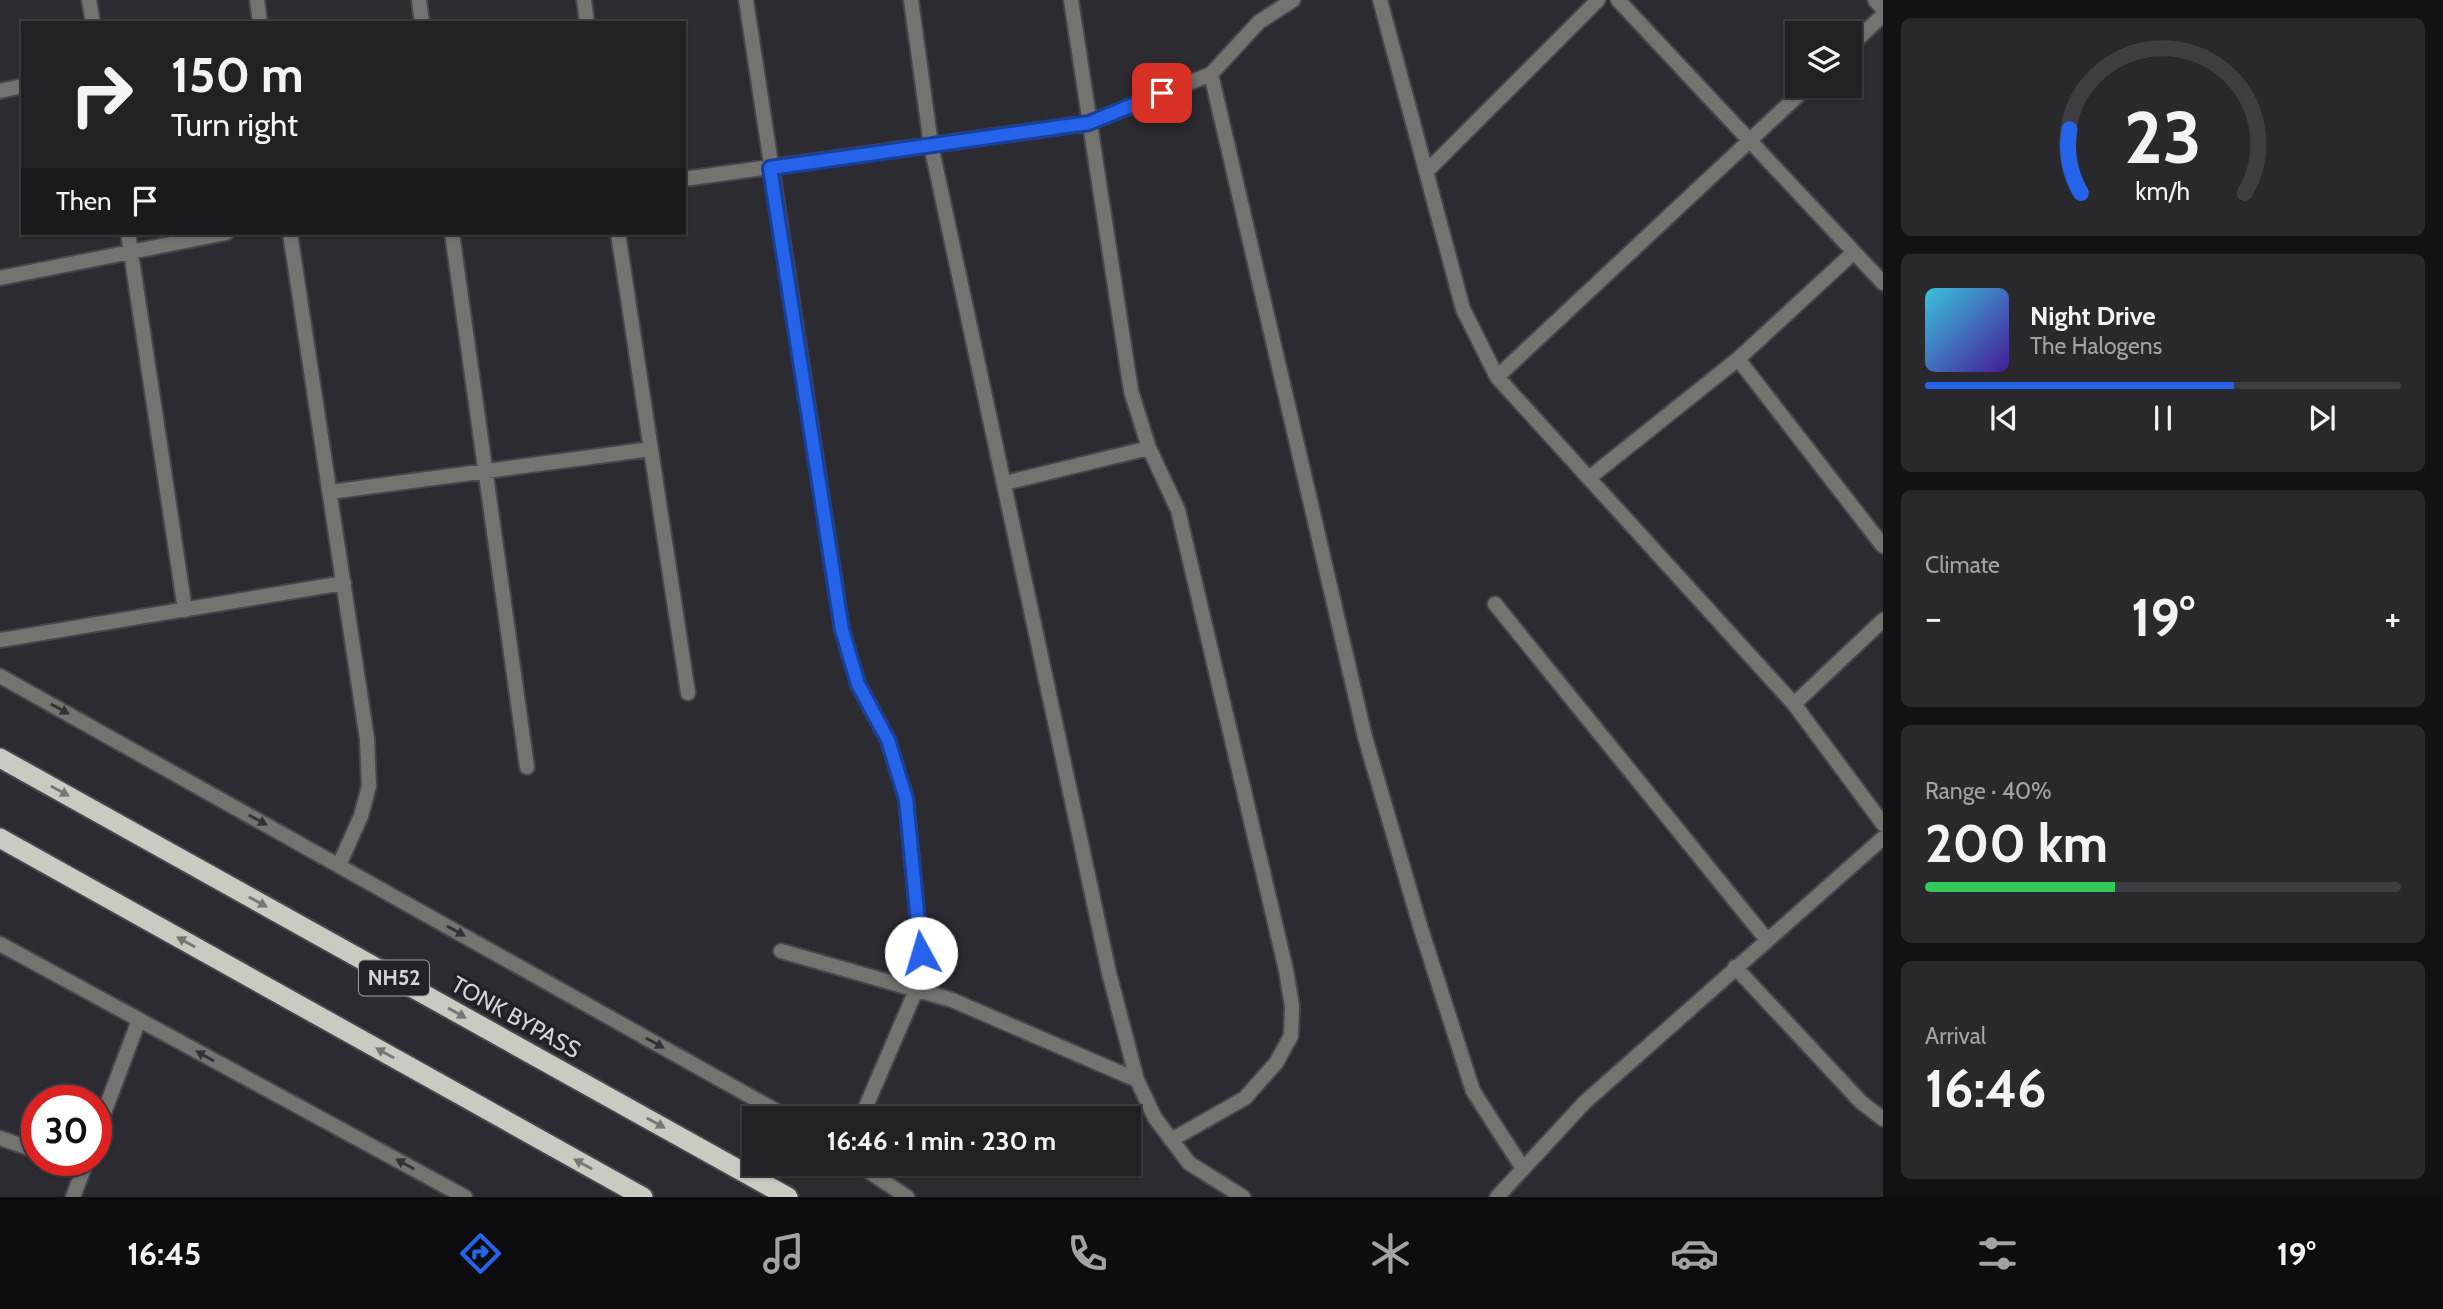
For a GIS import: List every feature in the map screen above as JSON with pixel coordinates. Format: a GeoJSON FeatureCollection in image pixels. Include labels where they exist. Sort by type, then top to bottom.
{"type":"FeatureCollection","features":[{"type":"Feature","properties":{"kind":"highway","name":"TONK BYPASS"},"geometry":{"type":"LineString","coordinates":[[0,758],[788,1197]]}},
{"type":"Feature","properties":{"kind":"highway"},"geometry":{"type":"LineString","coordinates":[[0,838],[643,1197]]}},
{"type":"Feature","properties":{"kind":"street"},"geometry":{"type":"LineString","coordinates":[[89,0],[93,21]]}},
{"type":"Feature","properties":{"kind":"street"},"geometry":{"type":"LineString","coordinates":[[257,0],[260,21]]}},
{"type":"Feature","properties":{"kind":"street"},"geometry":{"type":"LineString","coordinates":[[419,0],[422,21]]}},
{"type":"Feature","properties":{"kind":"street"},"geometry":{"type":"LineString","coordinates":[[584,0],[587,21]]}},
{"type":"Feature","properties":{"kind":"street"},"geometry":{"type":"LineString","coordinates":[[746,0],[842,630],[858,684],[888,740],[906,799],[921,953],[916,990],[866,1106]]}},
{"type":"Feature","properties":{"kind":"street"},"geometry":{"type":"LineString","coordinates":[[911,0],[932,145],[1109,973],[1137,1080],[1155,1118],[1189,1163],[1244,1197]]}},
{"type":"Feature","properties":{"kind":"street"},"geometry":{"type":"LineString","coordinates":[[1071,0],[1131,391],[1149,448],[1178,510],[1283,957],[1292,1006],[1292,1036],[1276,1063],[1245,1098],[1171,1140]]}},
{"type":"Feature","properties":{"kind":"street"},"geometry":{"type":"LineString","coordinates":[[686,179],[1089,123],[1212,74],[1259,22],[1292,0]]}},
{"type":"Feature","properties":{"kind":"street"},"geometry":{"type":"LineString","coordinates":[[1380,0],[1463,309],[1497,377],[1794,704],[1883,824]]}},
{"type":"Feature","properties":{"kind":"street"},"geometry":{"type":"LineString","coordinates":[[1426,172],[1598,0]]}},
{"type":"Feature","properties":{"kind":"street"},"geometry":{"type":"LineString","coordinates":[[1618,0],[1883,283]]}},
{"type":"Feature","properties":{"kind":"street"},"geometry":{"type":"LineString","coordinates":[[1875,0],[1883,9]]}},
{"type":"Feature","properties":{"kind":"street"},"geometry":{"type":"LineString","coordinates":[[1862,35],[1883,15]]}},
{"type":"Feature","properties":{"kind":"street"},"geometry":{"type":"LineString","coordinates":[[1212,74],[1364,737],[1473,1091],[1522,1167]]}},
{"type":"Feature","properties":{"kind":"street"},"geometry":{"type":"LineString","coordinates":[[0,91],[21,86]]}},
{"type":"Feature","properties":{"kind":"street"},"geometry":{"type":"LineString","coordinates":[[1497,377],[1795,98]]}},
{"type":"Feature","properties":{"kind":"street"},"geometry":{"type":"LineString","coordinates":[[128,235],[185,610]]}},
{"type":"Feature","properties":{"kind":"street"},"geometry":{"type":"LineString","coordinates":[[0,278],[216,235]]}},
{"type":"Feature","properties":{"kind":"street"},"geometry":{"type":"LineString","coordinates":[[290,235],[367,739],[369,786],[361,816],[339,865]]}},
{"type":"Feature","properties":{"kind":"street"},"geometry":{"type":"LineString","coordinates":[[452,235],[527,767]]}},
{"type":"Feature","properties":{"kind":"street"},"geometry":{"type":"LineString","coordinates":[[618,235],[688,693]]}},
{"type":"Feature","properties":{"kind":"street"},"geometry":{"type":"LineString","coordinates":[[1588,478],[1738,359],[1854,252]]}},
{"type":"Feature","properties":{"kind":"street"},"geometry":{"type":"LineString","coordinates":[[1738,359],[1883,546]]}},
{"type":"Feature","properties":{"kind":"street"},"geometry":{"type":"LineString","coordinates":[[1005,483],[1149,448]]}},
{"type":"Feature","properties":{"kind":"street"},"geometry":{"type":"LineString","coordinates":[[330,492],[651,449]]}},
{"type":"Feature","properties":{"kind":"street"},"geometry":{"type":"LineString","coordinates":[[0,640],[344,583]]}},
{"type":"Feature","properties":{"kind":"street"},"geometry":{"type":"LineString","coordinates":[[1494,604],[1767,940]]}},
{"type":"Feature","properties":{"kind":"street"},"geometry":{"type":"LineString","coordinates":[[1794,704],[1883,620]]}},
{"type":"Feature","properties":{"kind":"street"},"geometry":{"type":"LineString","coordinates":[[0,676],[768,1106]]}},
{"type":"Feature","properties":{"kind":"street"},"geometry":{"type":"LineString","coordinates":[[1497,1197],[1585,1101],[1883,838]]}},
{"type":"Feature","properties":{"kind":"street"},"geometry":{"type":"LineString","coordinates":[[0,944],[465,1197]]}},
{"type":"Feature","properties":{"kind":"street"},"geometry":{"type":"LineString","coordinates":[[781,951],[952,1000],[1137,1080]]}},
{"type":"Feature","properties":{"kind":"street"},"geometry":{"type":"LineString","coordinates":[[1735,967],[1861,1102],[1883,1119]]}},
{"type":"Feature","properties":{"kind":"street"},"geometry":{"type":"LineString","coordinates":[[112,1092],[139,1020]]}},
{"type":"Feature","properties":{"kind":"street"},"geometry":{"type":"LineString","coordinates":[[0,1138],[21,1145]]}},
{"type":"Feature","properties":{"kind":"street"},"geometry":{"type":"LineString","coordinates":[[73,1197],[81,1176]]}},
{"type":"Feature","properties":{"kind":"street"},"geometry":{"type":"LineString","coordinates":[[876,1176],[907,1197]]}},
{"type":"Feature","properties":{"kind":"route"},"geometry":{"type":"LineString","coordinates":[[921,953],[906,799],[888,740],[858,684],[842,630],[770,168],[1089,123],[1162,93]]}}]}
